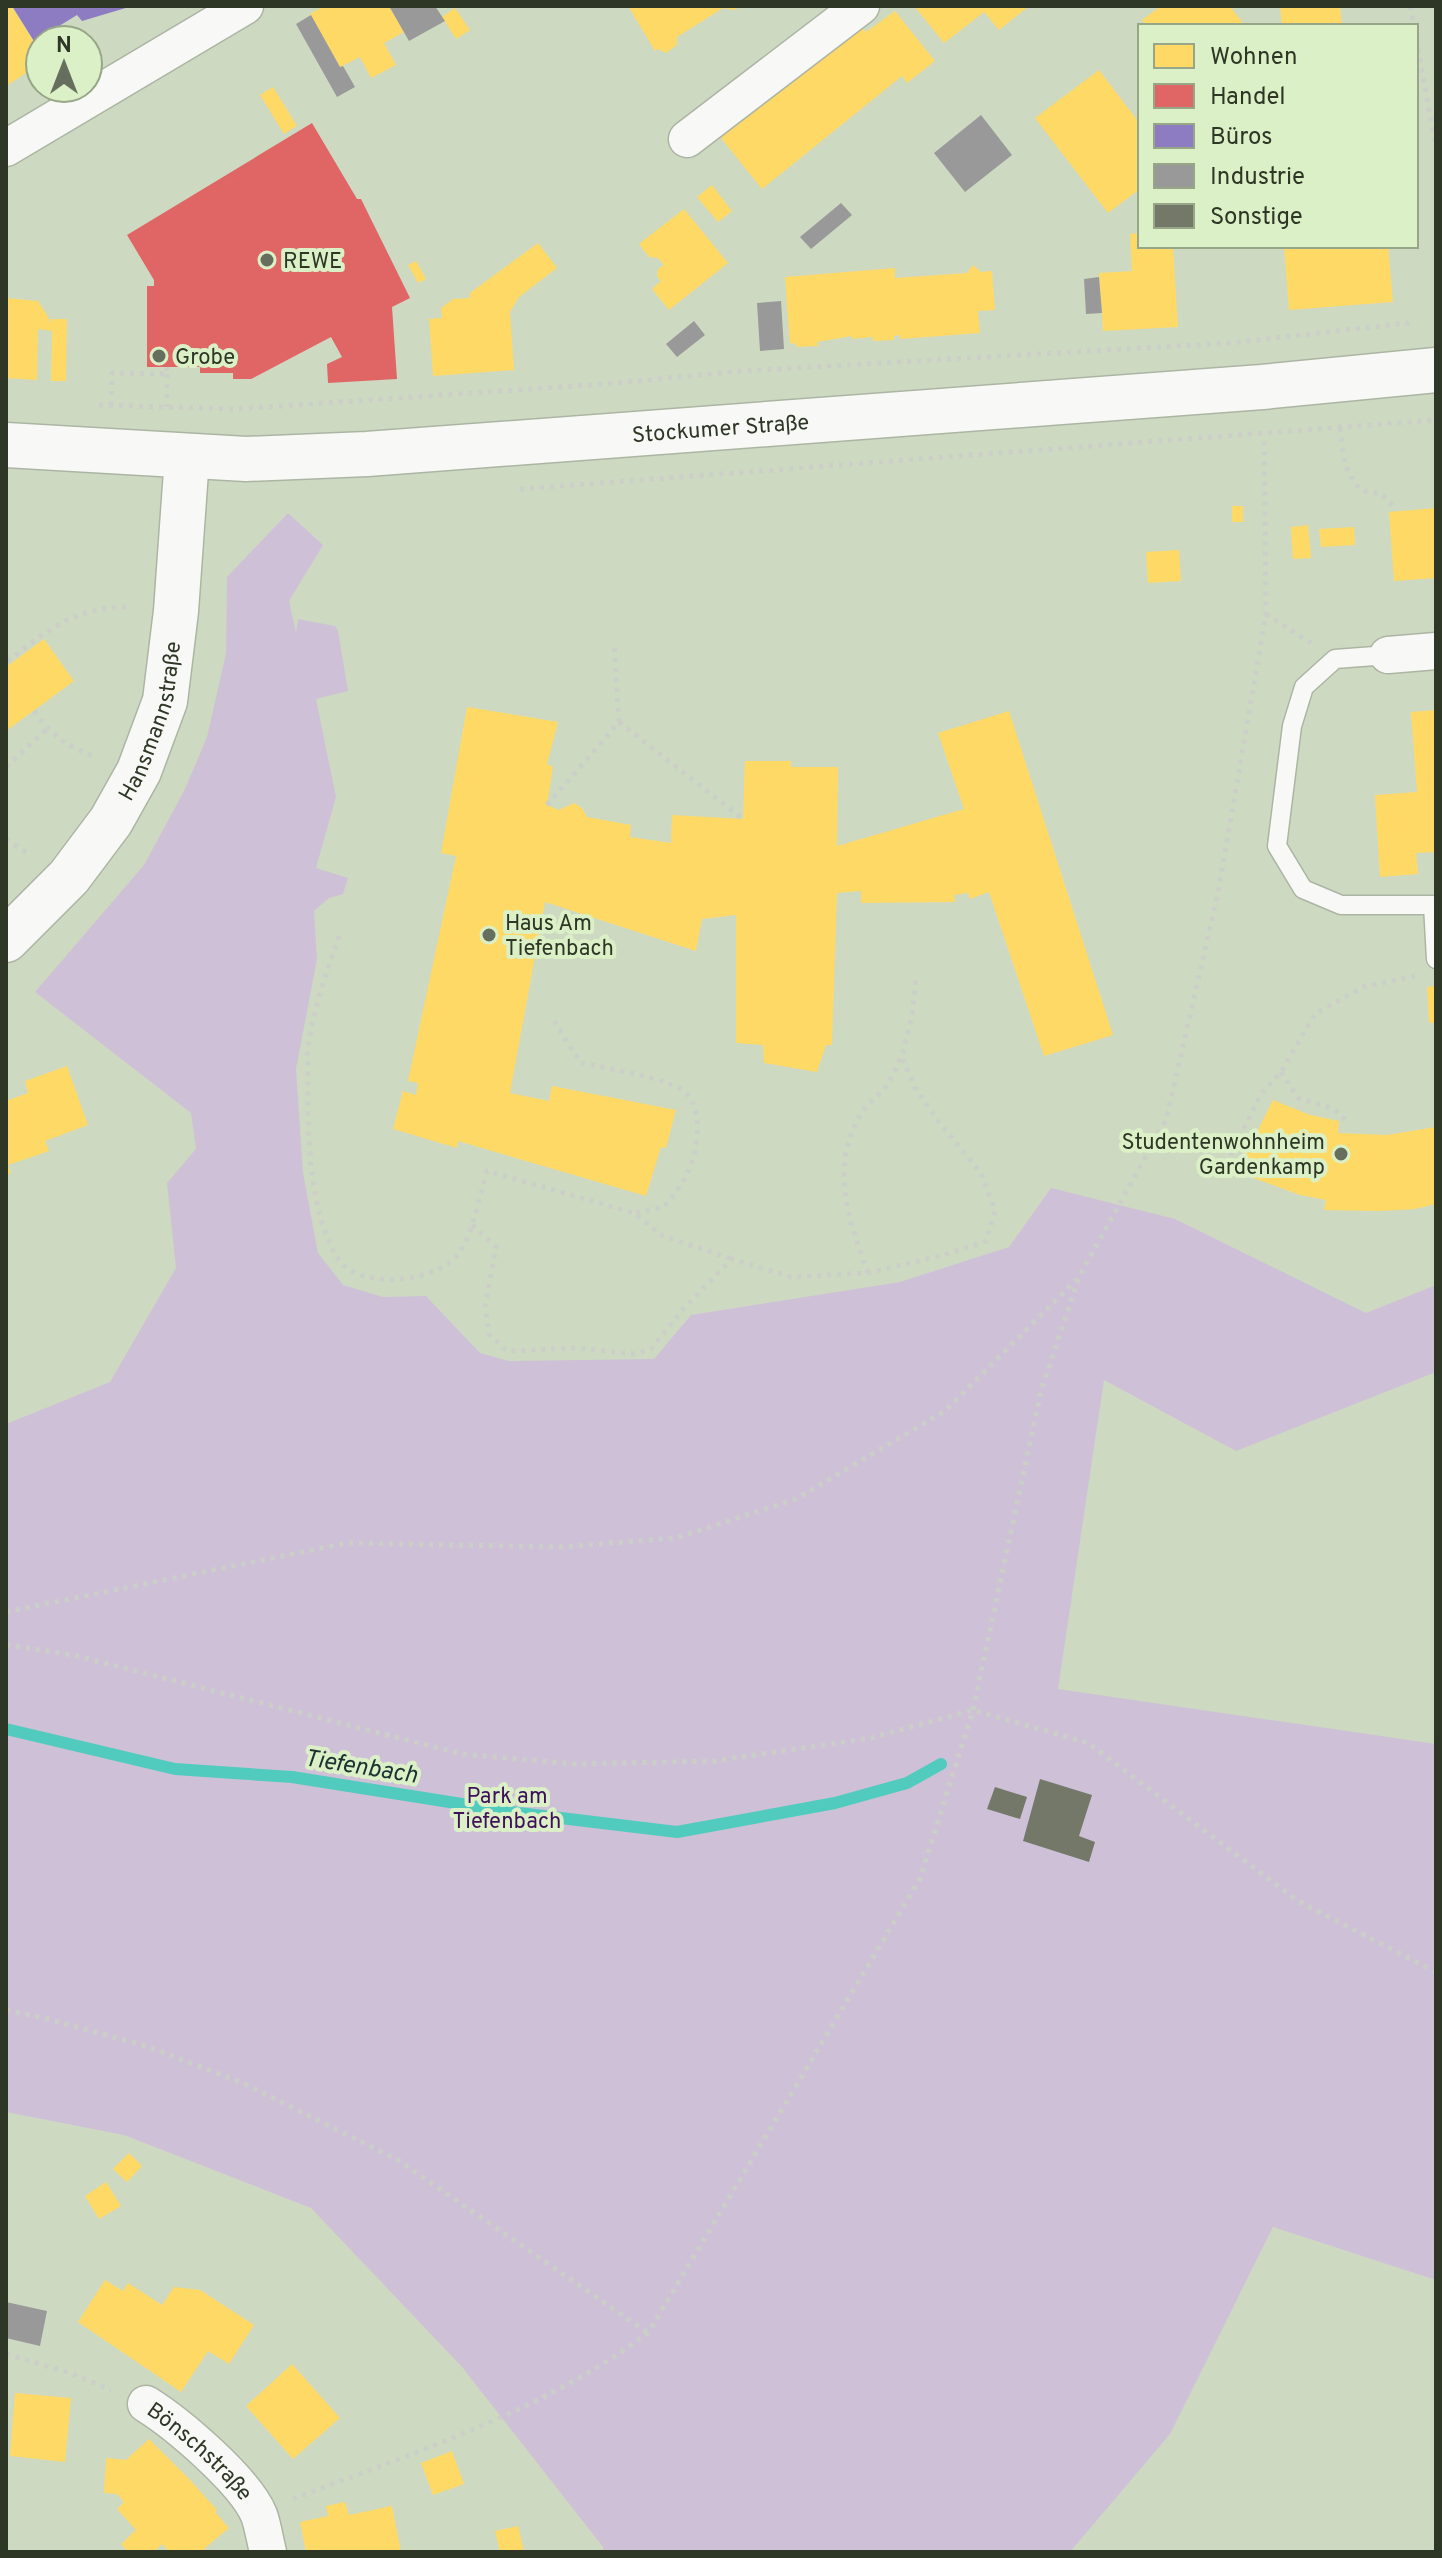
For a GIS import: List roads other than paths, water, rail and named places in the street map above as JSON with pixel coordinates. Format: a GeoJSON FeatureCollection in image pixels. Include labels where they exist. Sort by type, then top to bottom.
{"type":"FeatureCollection","features":[{"type":"Feature","properties":{"kind":"main road","name":"Stockumer Straße"},"geometry":{"type":"LineString","coordinates":[[6,445],[246,459],[367,454],[1262,387],[1436,370]]}},
{"type":"Feature","properties":{"kind":"main road","name":"Hansmannstraße"},"geometry":{"type":"LineString","coordinates":[[6,940],[69,877],[111,821],[139,771],[165,701],[176,611],[187,457]]}},
{"type":"Feature","properties":{"kind":"street"},"geometry":{"type":"LineString","coordinates":[[6,148],[245,6]]}},
{"type":"Feature","properties":{"kind":"street"},"geometry":{"type":"LineString","coordinates":[[687,139],[861,6]]}},
{"type":"Feature","properties":{"kind":"street"},"geometry":{"type":"LineString","coordinates":[[1388,655],[1436,651]]}},
{"type":"Feature","properties":{"kind":"street","name":"Bönschstraße"},"geometry":{"type":"LineString","coordinates":[[146,2404],[166,2417],[225,2470],[258,2513],[268,2552]]}},
{"type":"Feature","properties":{"kind":"lane"},"geometry":{"type":"LineString","coordinates":[[1388,655],[1335,659],[1304,687],[1292,726],[1277,846],[1303,889],[1341,905],[1433,905],[1436,959]]}},
{"type":"Feature","properties":{"kind":"waterway","name":"Tiefenbach"},"geometry":{"type":"LineString","coordinates":[[6,1729],[175,1769],[292,1777],[519,1813],[677,1832],[835,1803],[907,1783],[941,1764]]}},
{"type":"Feature","properties":{"kind":"place","name":"REWE"},"geometry":{"type":"Point","coordinates":[267,260]}},
{"type":"Feature","properties":{"kind":"place","name":"Grobe"},"geometry":{"type":"Point","coordinates":[159,356]}},
{"type":"Feature","properties":{"kind":"place","name":"Haus Am Tiefenbach"},"geometry":{"type":"Point","coordinates":[489,935]}},
{"type":"Feature","properties":{"kind":"place","name":"Studentenwohnheim Gardenkamp"},"geometry":{"type":"Point","coordinates":[1341,1154]}},
{"type":"Feature","properties":{"kind":"park label","name":"Park am Tiefenbach"},"geometry":{"type":"Point","coordinates":[507,1808]}}]}
